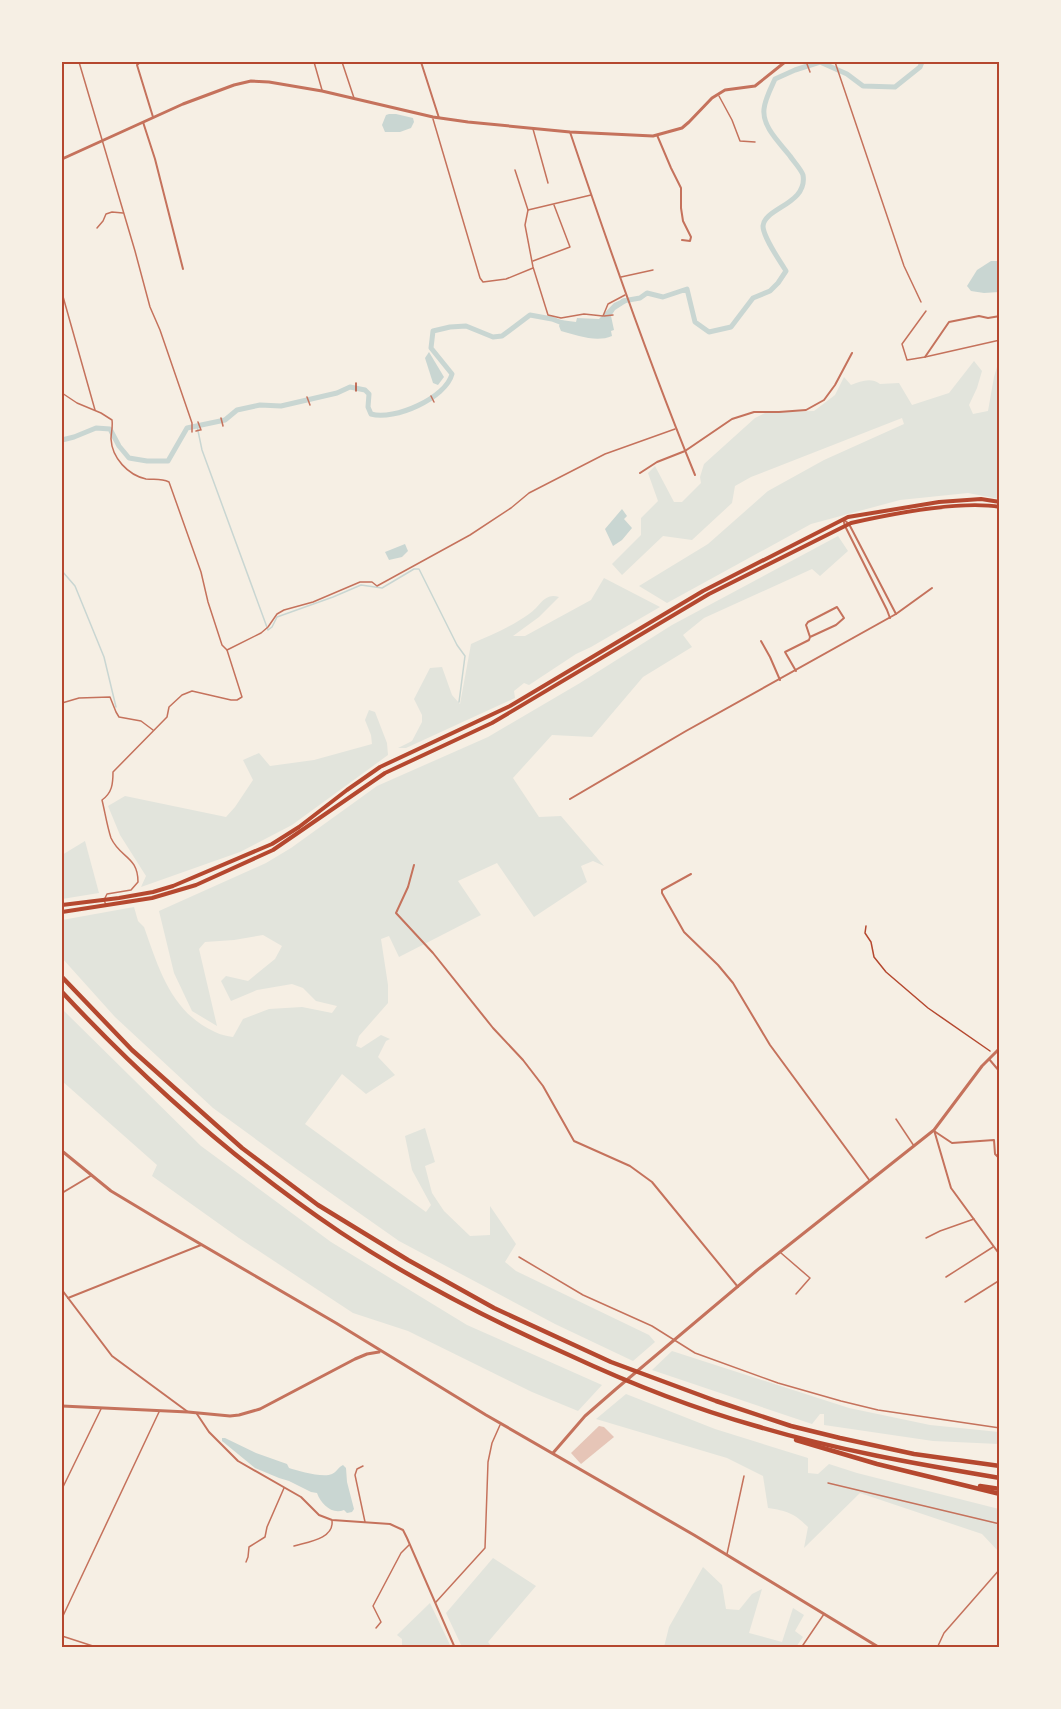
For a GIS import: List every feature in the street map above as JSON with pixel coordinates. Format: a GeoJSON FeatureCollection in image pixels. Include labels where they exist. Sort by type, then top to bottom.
{"type":"FeatureCollection","features":[{"type":"Feature","properties":{"kind":"highway"},"geometry":{"type":"LineString","coordinates":[[62,977],[132,1050],[242,1148],[318,1205],[408,1260],[494,1308],[611,1362],[791,1426],[914,1454],[998,1466]]}},
{"type":"Feature","properties":{"kind":"highway"},"geometry":{"type":"LineString","coordinates":[[62,992],[139,1069],[213,1136],[303,1206],[342,1233],[431,1287],[506,1327],[611,1374],[704,1410],[841,1455],[999,1494]]}},
{"type":"Feature","properties":{"kind":"highway"},"geometry":{"type":"LineString","coordinates":[[754,1426],[897,1461],[999,1478]]}},
{"type":"Feature","properties":{"kind":"highway"},"geometry":{"type":"LineString","coordinates":[[957,1483],[999,1489]]}},
{"type":"Feature","properties":{"kind":"main road"},"geometry":{"type":"LineString","coordinates":[[62,905],[153,892],[173,886],[272,844],[299,827],[380,767],[510,706],[704,591],[843,519],[869,512],[939,502],[981,499],[999,502]]}},
{"type":"Feature","properties":{"kind":"main road"},"geometry":{"type":"LineString","coordinates":[[939,502],[941,508]]}},
{"type":"Feature","properties":{"kind":"main road"},"geometry":{"type":"LineString","coordinates":[[62,912],[152,898],[196,885],[273,850],[386,773],[492,723],[709,594],[847,525],[870,519],[941,508],[999,507]]}},
{"type":"Feature","properties":{"kind":"street"},"geometry":{"type":"LineString","coordinates":[[140,62],[137,65],[153,117]]}},
{"type":"Feature","properties":{"kind":"street"},"geometry":{"type":"LineString","coordinates":[[421,62],[439,118]]}},
{"type":"Feature","properties":{"kind":"street"},"geometry":{"type":"LineString","coordinates":[[62,159],[183,104],[241,83],[269,82],[439,118],[570,132],[657,135],[682,128],[724,90],[755,86],[784,62]]}},
{"type":"Feature","properties":{"kind":"street"},"geometry":{"type":"LineString","coordinates":[[795,62],[812,62]]}},
{"type":"Feature","properties":{"kind":"street"},"geometry":{"type":"LineString","coordinates":[[143,122],[155,159],[183,269]]}},
{"type":"Feature","properties":{"kind":"street"},"geometry":{"type":"LineString","coordinates":[[570,132],[628,303],[695,476]]}},
{"type":"Feature","properties":{"kind":"street"},"geometry":{"type":"LineString","coordinates":[[657,135],[682,192],[683,221],[691,237],[690,241],[682,240]]}},
{"type":"Feature","properties":{"kind":"street"},"geometry":{"type":"LineString","coordinates":[[925,357],[949,322],[979,316],[988,318],[999,316]]}},
{"type":"Feature","properties":{"kind":"street"},"geometry":{"type":"LineString","coordinates":[[640,473],[657,462],[685,451],[732,419],[754,412],[806,410],[824,400],[852,353]]}},
{"type":"Feature","properties":{"kind":"street"},"geometry":{"type":"LineString","coordinates":[[843,519],[896,614]]}},
{"type":"Feature","properties":{"kind":"street"},"geometry":{"type":"LineString","coordinates":[[847,525],[890,618]]}},
{"type":"Feature","properties":{"kind":"street"},"geometry":{"type":"LineString","coordinates":[[570,799],[686,731],[890,618],[932,588]]}},
{"type":"Feature","properties":{"kind":"street"},"geometry":{"type":"LineString","coordinates":[[796,671],[785,652],[836,625],[844,618],[837,607],[808,622],[806,625],[810,637]]}},
{"type":"Feature","properties":{"kind":"street"},"geometry":{"type":"LineString","coordinates":[[761,641],[780,680]]}},
{"type":"Feature","properties":{"kind":"street"},"geometry":{"type":"LineString","coordinates":[[414,865],[408,887],[396,913],[433,953],[493,1028],[523,1060],[543,1086],[574,1141],[630,1166],[652,1182],[738,1287]]}},
{"type":"Feature","properties":{"kind":"street"},"geometry":{"type":"LineString","coordinates":[[691,874],[662,890],[684,932],[733,983],[771,1045],[870,1180]]}},
{"type":"Feature","properties":{"kind":"street"},"geometry":{"type":"LineString","coordinates":[[553,1453],[585,1416],[780,1252],[934,1130],[999,1048]]}},
{"type":"Feature","properties":{"kind":"street"},"geometry":{"type":"LineString","coordinates":[[989,1059],[999,1072]]}},
{"type":"Feature","properties":{"kind":"street"},"geometry":{"type":"LineString","coordinates":[[934,1130],[952,1143],[994,1140],[995,1154],[999,1159]]}},
{"type":"Feature","properties":{"kind":"street"},"geometry":{"type":"LineString","coordinates":[[934,1130],[951,1188],[999,1255]]}},
{"type":"Feature","properties":{"kind":"street"},"geometry":{"type":"LineString","coordinates":[[62,1151],[111,1191],[336,1323],[500,1424],[727,1555],[880,1647]]}},
{"type":"Feature","properties":{"kind":"street"},"geometry":{"type":"LineString","coordinates":[[62,1193],[92,1175]]}},
{"type":"Feature","properties":{"kind":"street"},"geometry":{"type":"LineString","coordinates":[[68,1298],[201,1245]]}},
{"type":"Feature","properties":{"kind":"street"},"geometry":{"type":"LineString","coordinates":[[62,1290],[112,1356],[188,1413]]}},
{"type":"Feature","properties":{"kind":"street"},"geometry":{"type":"LineString","coordinates":[[62,1406],[230,1416],[260,1409],[355,1359],[380,1351]]}},
{"type":"Feature","properties":{"kind":"street"},"geometry":{"type":"LineString","coordinates":[[197,1414],[209,1432],[238,1461],[302,1497],[319,1515],[332,1520],[390,1524],[403,1530],[455,1647]]}},
{"type":"Feature","properties":{"kind":"lane"},"geometry":{"type":"LineString","coordinates":[[79,62],[150,307],[194,431],[200,430],[198,422]]}},
{"type":"Feature","properties":{"kind":"lane"},"geometry":{"type":"LineString","coordinates":[[314,62],[322,92]]}},
{"type":"Feature","properties":{"kind":"lane"},"geometry":{"type":"LineString","coordinates":[[342,62],[354,99]]}},
{"type":"Feature","properties":{"kind":"lane"},"geometry":{"type":"LineString","coordinates":[[806,62],[810,72]]}},
{"type":"Feature","properties":{"kind":"lane"},"geometry":{"type":"LineString","coordinates":[[835,62],[904,266],[921,302]]}},
{"type":"Feature","properties":{"kind":"lane"},"geometry":{"type":"LineString","coordinates":[[718,94],[740,141],[756,142]]}},
{"type":"Feature","properties":{"kind":"lane"},"geometry":{"type":"LineString","coordinates":[[433,117],[480,278],[483,282],[506,279],[533,267]]}},
{"type":"Feature","properties":{"kind":"lane"},"geometry":{"type":"LineString","coordinates":[[533,128],[548,183]]}},
{"type":"Feature","properties":{"kind":"lane"},"geometry":{"type":"LineString","coordinates":[[515,170],[528,210],[525,225],[533,267],[548,315],[561,318],[584,314],[613,315]]}},
{"type":"Feature","properties":{"kind":"lane"},"geometry":{"type":"LineString","coordinates":[[528,210],[592,195]]}},
{"type":"Feature","properties":{"kind":"lane"},"geometry":{"type":"LineString","coordinates":[[532,262],[570,247],[554,205]]}},
{"type":"Feature","properties":{"kind":"lane"},"geometry":{"type":"LineString","coordinates":[[97,228],[106,214],[124,213]]}},
{"type":"Feature","properties":{"kind":"lane"},"geometry":{"type":"LineString","coordinates":[[620,278],[652,270]]}},
{"type":"Feature","properties":{"kind":"lane"},"geometry":{"type":"LineString","coordinates":[[62,293],[95,411]]}},
{"type":"Feature","properties":{"kind":"lane"},"geometry":{"type":"LineString","coordinates":[[603,316],[608,304],[626,297]]}},
{"type":"Feature","properties":{"kind":"lane"},"geometry":{"type":"LineString","coordinates":[[926,311],[902,345],[907,360],[999,339]]}},
{"type":"Feature","properties":{"kind":"lane"},"geometry":{"type":"LineString","coordinates":[[62,393],[112,420],[113,448],[117,459],[129,471],[146,478],[163,479],[169,482],[201,572],[222,645],[227,650],[243,697],[231,700],[192,691],[182,695],[169,707],[167,717],[113,772],[108,796],[102,800],[112,839],[119,850],[131,860],[138,872],[138,882],[131,890],[107,894],[104,900],[107,905]]}},
{"type":"Feature","properties":{"kind":"lane"},"geometry":{"type":"LineString","coordinates":[[431,396],[434,402]]}},
{"type":"Feature","properties":{"kind":"lane"},"geometry":{"type":"LineString","coordinates":[[308,397],[310,405]]}},
{"type":"Feature","properties":{"kind":"lane"},"geometry":{"type":"LineString","coordinates":[[221,418],[223,426]]}},
{"type":"Feature","properties":{"kind":"lane"},"geometry":{"type":"LineString","coordinates":[[227,650],[261,633],[277,614],[360,582],[372,582],[377,586],[470,535],[529,493],[605,454],[675,429]]}},
{"type":"Feature","properties":{"kind":"lane"},"geometry":{"type":"LineString","coordinates":[[62,703],[79,698],[110,697],[119,717],[141,721],[153,730]]}},
{"type":"Feature","properties":{"kind":"lane"},"geometry":{"type":"LineString","coordinates":[[896,1119],[914,1146]]}},
{"type":"Feature","properties":{"kind":"lane"},"geometry":{"type":"LineString","coordinates":[[926,1238],[974,1219]]}},
{"type":"Feature","properties":{"kind":"lane"},"geometry":{"type":"LineString","coordinates":[[946,1277],[994,1247]]}},
{"type":"Feature","properties":{"kind":"lane"},"geometry":{"type":"LineString","coordinates":[[780,1252],[810,1278],[796,1294]]}},
{"type":"Feature","properties":{"kind":"lane"},"geometry":{"type":"LineString","coordinates":[[519,1257],[583,1295],[652,1326],[695,1353],[778,1383],[878,1410],[999,1428]]}},
{"type":"Feature","properties":{"kind":"lane"},"geometry":{"type":"LineString","coordinates":[[965,1302],[999,1281]]}},
{"type":"Feature","properties":{"kind":"lane"},"geometry":{"type":"LineString","coordinates":[[62,1489],[102,1408]]}},
{"type":"Feature","properties":{"kind":"lane"},"geometry":{"type":"LineString","coordinates":[[62,1618],[159,1411]]}},
{"type":"Feature","properties":{"kind":"lane"},"geometry":{"type":"LineString","coordinates":[[435,1604],[486,1548],[488,1462],[492,1443],[500,1424]]}},
{"type":"Feature","properties":{"kind":"lane"},"geometry":{"type":"LineString","coordinates":[[363,1466],[357,1469],[355,1476],[365,1523]]}},
{"type":"Feature","properties":{"kind":"lane"},"geometry":{"type":"LineString","coordinates":[[727,1555],[744,1476]]}},
{"type":"Feature","properties":{"kind":"lane"},"geometry":{"type":"LineString","coordinates":[[828,1483],[999,1524]]}},
{"type":"Feature","properties":{"kind":"lane"},"geometry":{"type":"LineString","coordinates":[[246,1562],[249,1547],[265,1537],[284,1487]]}},
{"type":"Feature","properties":{"kind":"lane"},"geometry":{"type":"LineString","coordinates":[[294,1546],[330,1532],[332,1520]]}},
{"type":"Feature","properties":{"kind":"lane"},"geometry":{"type":"LineString","coordinates":[[376,1628],[381,1622],[373,1606],[401,1553],[410,1544]]}},
{"type":"Feature","properties":{"kind":"lane"},"geometry":{"type":"LineString","coordinates":[[937,1647],[944,1633],[999,1569]]}},
{"type":"Feature","properties":{"kind":"lane"},"geometry":{"type":"LineString","coordinates":[[801,1647],[824,1613]]}},
{"type":"Feature","properties":{"kind":"lane"},"geometry":{"type":"LineString","coordinates":[[62,1636],[99,1647]]}},
{"type":"Feature","properties":{"kind":"path"},"geometry":{"type":"LineString","coordinates":[[356,382],[356,391]]}},
{"type":"Feature","properties":{"kind":"path"},"geometry":{"type":"LineString","coordinates":[[866,926],[865,933],[871,942],[874,957],[886,972],[928,1008],[994,1053]]}},
{"type":"Feature","properties":{"kind":"shaded area"},"geometry":{"type":"Polygon","coordinates":[[[386,115],[413,118],[414,122],[411,128],[400,132],[385,132],[382,125],[386,115]]]}},
{"type":"Feature","properties":{"kind":"shaded area"},"geometry":{"type":"Polygon","coordinates":[[[991,261],[999,261],[999,292],[971,291],[967,286],[977,270],[991,261]]]}},
{"type":"Feature","properties":{"kind":"shaded area"},"geometry":{"type":"Polygon","coordinates":[[[625,298],[626,303],[615,310],[611,316],[614,330],[611,331],[612,336],[593,339],[561,331],[559,326],[561,320],[576,322],[577,318],[599,319],[614,303],[625,298]]]}},
{"type":"Feature","properties":{"kind":"shaded area"},"geometry":{"type":"Polygon","coordinates":[[[429,352],[444,377],[438,385],[433,383],[425,358],[429,352]]]}},
{"type":"Feature","properties":{"kind":"shaded area"},"geometry":{"type":"Polygon","coordinates":[[[999,360],[999,499],[968,493],[900,500],[811,524],[667,603],[639,586],[708,544],[768,491],[824,460],[904,424],[902,418],[751,477],[735,486],[732,503],[692,540],[663,536],[622,575],[612,564],[641,535],[641,518],[658,501],[648,473],[655,466],[674,502],[682,502],[701,483],[700,477],[704,464],[755,418],[767,412],[814,411],[835,395],[844,377],[851,385],[870,380],[880,384],[899,383],[912,405],[949,393],[974,361],[982,371],[969,405],[973,414],[988,411],[999,360]]]}},
{"type":"Feature","properties":{"kind":"shaded area"},"geometry":{"type":"Polygon","coordinates":[[[622,509],[627,516],[624,519],[632,528],[622,540],[613,546],[605,529],[622,509]]]}},
{"type":"Feature","properties":{"kind":"shaded area"},"geometry":{"type":"Polygon","coordinates":[[[838,536],[848,551],[820,576],[812,569],[704,618],[683,635],[692,647],[643,677],[592,737],[552,735],[513,778],[539,817],[561,816],[604,866],[593,861],[581,866],[587,882],[534,917],[497,863],[458,881],[481,915],[399,957],[389,936],[381,939],[388,985],[388,1003],[359,1036],[356,1046],[361,1048],[381,1035],[390,1039],[386,1041],[378,1057],[395,1075],[366,1094],[342,1074],[305,1124],[426,1212],[431,1205],[412,1170],[405,1136],[425,1128],[435,1162],[425,1166],[432,1193],[444,1211],[470,1236],[490,1235],[490,1206],[516,1244],[505,1262],[516,1271],[649,1335],[655,1342],[633,1361],[555,1324],[399,1241],[298,1170],[213,1108],[115,1017],[62,958],[62,920],[134,907],[161,973],[177,1001],[187,1013],[215,1032],[233,1037],[243,1019],[269,1009],[302,1007],[332,1013],[337,1006],[316,1001],[303,988],[292,984],[257,990],[231,1001],[221,981],[226,976],[248,981],[275,959],[282,946],[263,935],[205,942],[199,949],[217,1026],[192,1011],[174,973],[159,911],[266,863],[291,848],[377,786],[488,737],[672,625],[838,536]]]}},
{"type":"Feature","properties":{"kind":"shaded area"},"geometry":{"type":"Polygon","coordinates":[[[405,544],[408,551],[402,557],[389,560],[385,552],[405,544]]]}},
{"type":"Feature","properties":{"kind":"shaded area"},"geometry":{"type":"Polygon","coordinates":[[[604,578],[660,607],[576,654],[529,685],[524,683],[514,691],[515,698],[406,748],[398,748],[412,741],[422,722],[422,715],[414,699],[430,668],[442,667],[452,695],[460,704],[471,644],[522,619],[546,598],[559,597],[539,617],[513,636],[525,636],[591,600],[604,578]]]}},
{"type":"Feature","properties":{"kind":"shaded area"},"geometry":{"type":"Polygon","coordinates":[[[369,710],[375,712],[387,743],[388,755],[292,825],[240,852],[141,887],[146,876],[120,835],[108,806],[125,796],[226,817],[253,780],[243,760],[259,753],[270,766],[314,760],[372,744],[365,720],[369,710]]]}},
{"type":"Feature","properties":{"kind":"shaded area"},"geometry":{"type":"Polygon","coordinates":[[[85,841],[99,893],[62,899],[62,855],[85,841]]]}},
{"type":"Feature","properties":{"kind":"shaded area"},"geometry":{"type":"Polygon","coordinates":[[[62,1009],[201,1146],[331,1242],[467,1325],[602,1385],[578,1411],[532,1392],[408,1331],[353,1313],[239,1238],[152,1176],[157,1165],[62,1081],[62,1009]]]}},
{"type":"Feature","properties":{"kind":"shaded area"},"geometry":{"type":"Polygon","coordinates":[[[672,1351],[849,1408],[930,1425],[999,1432],[999,1444],[933,1441],[824,1425],[824,1414],[820,1414],[812,1424],[652,1370],[672,1351]]]}},
{"type":"Feature","properties":{"kind":"shaded area"},"geometry":{"type":"Polygon","coordinates":[[[626,1394],[715,1429],[808,1458],[808,1473],[818,1474],[829,1464],[999,1509],[999,1552],[982,1534],[860,1493],[804,1548],[808,1527],[790,1513],[768,1508],[763,1476],[727,1458],[596,1419],[626,1394]]]}},
{"type":"Feature","properties":{"kind":"shaded area"},"geometry":{"type":"Polygon","coordinates":[[[222,1438],[287,1464],[289,1468],[317,1475],[334,1473],[343,1465],[346,1468],[354,1509],[347,1513],[344,1510],[331,1510],[324,1505],[317,1493],[255,1468],[222,1441],[222,1438]]]}},
{"type":"Feature","properties":{"kind":"shaded area"},"geometry":{"type":"Polygon","coordinates":[[[493,1558],[536,1586],[488,1642],[492,1647],[462,1647],[446,1613],[493,1558]]]}},
{"type":"Feature","properties":{"kind":"shaded area"},"geometry":{"type":"Polygon","coordinates":[[[703,1567],[722,1585],[726,1609],[739,1610],[752,1594],[762,1589],[749,1633],[782,1642],[793,1608],[804,1615],[795,1631],[803,1637],[796,1647],[664,1647],[669,1627],[703,1567]]]}},
{"type":"Feature","properties":{"kind":"shaded area"},"geometry":{"type":"Polygon","coordinates":[[[430,1603],[451,1647],[399,1647],[402,1645],[402,1639],[397,1635],[430,1603]]]}},
{"type":"Feature","properties":{"kind":"building"},"geometry":{"type":"Polygon","coordinates":[[[599,1426],[604,1427],[614,1437],[581,1464],[571,1453],[599,1426]]]}},
{"type":"Feature","properties":{"kind":"waterway"},"geometry":{"type":"LineString","coordinates":[[623,301],[640,298],[647,293],[663,297],[687,289],[695,322],[709,332],[731,327],[753,298],[770,291],[786,271],[769,242],[763,226],[765,220],[793,199],[803,185],[801,170],[772,134],[764,116],[768,94],[775,79],[820,62],[847,74],[863,86],[895,87],[920,67],[922,62]]}},
{"type":"Feature","properties":{"kind":"waterway"},"geometry":{"type":"LineString","coordinates":[[62,440],[96,428],[110,429],[129,458],[168,461],[187,428],[225,420],[237,410],[260,405],[281,406],[337,393],[350,387],[365,390],[369,394],[368,407],[371,414],[393,414],[418,406],[448,383],[452,374],[431,348],[433,331],[466,326],[493,337],[502,336],[530,315],[565,324]]}},
{"type":"Feature","properties":{"kind":"waterway"},"geometry":{"type":"LineString","coordinates":[[197,426],[202,450],[268,630],[277,617],[361,585],[382,588],[414,569],[419,569],[457,645],[465,656],[459,702]]}},
{"type":"Feature","properties":{"kind":"waterway"},"geometry":{"type":"LineString","coordinates":[[62,571],[75,586],[104,657],[116,707]]}}]}
